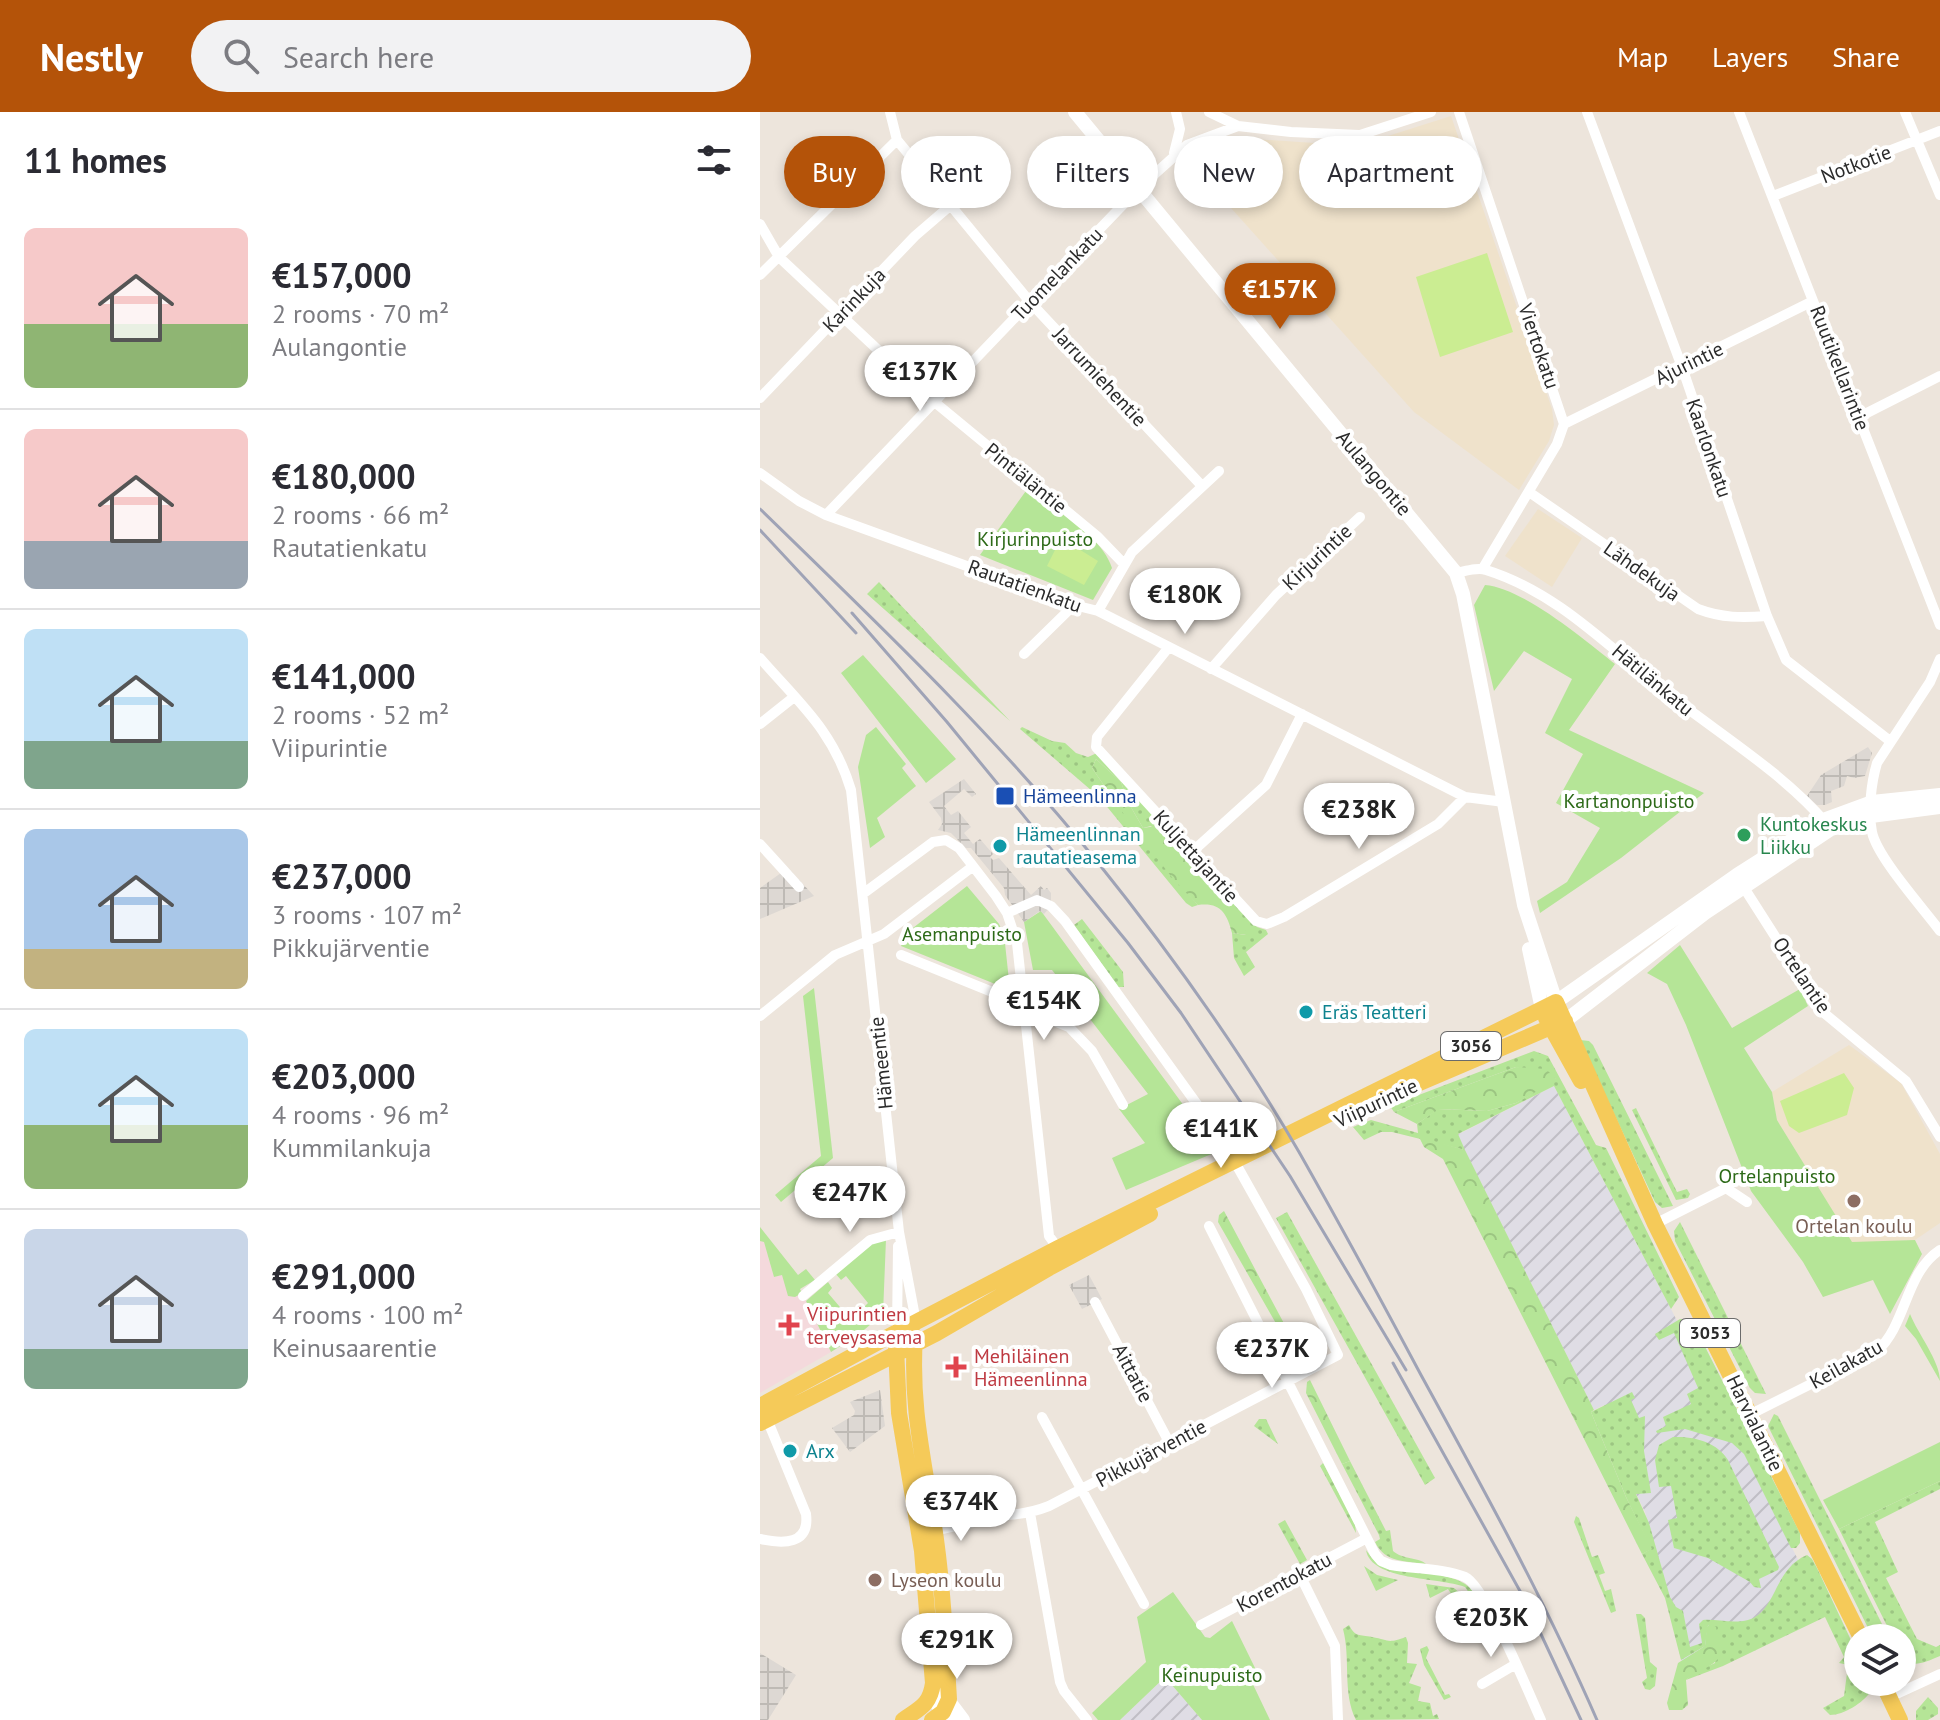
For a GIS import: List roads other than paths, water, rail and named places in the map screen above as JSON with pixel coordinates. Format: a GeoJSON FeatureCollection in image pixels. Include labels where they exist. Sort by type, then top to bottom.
{"type":"FeatureCollection","features":[{"type":"Feature","properties":{"kind":"main road","name":"Aulangontie"},"geometry":{"type":"LineString","coordinates":[[1075,112],[1095,136]]}},
{"type":"Feature","properties":{"kind":"main road","name":"Aulangontie"},"geometry":{"type":"LineString","coordinates":[[1154,208],[1456,573],[1463,594],[1524,905],[1549,1006]]}},
{"type":"Feature","properties":{"kind":"main road","name":"Viipurintie"},"geometry":{"type":"LineString","coordinates":[[762,1416],[916,1322],[1387,1092],[1549,1006],[1827,824],[1872,809],[1940,795]]}},
{"type":"Feature","properties":{"kind":"main road","name":"Viipurintie"},"geometry":{"type":"LineString","coordinates":[[1872,809],[1940,807]]}},
{"type":"Feature","properties":{"kind":"main road","name":"Viipurintie"},"geometry":{"type":"LineString","coordinates":[[1387,1092],[1557,1024],[1740,881]]}},
{"type":"Feature","properties":{"kind":"main road","name":"Harvialantie"},"geometry":{"type":"LineString","coordinates":[[1549,1006],[1854,1624]]}},
{"type":"Feature","properties":{"kind":"main road","name":"Viipurintie"},"geometry":{"type":"LineString","coordinates":[[762,1416],[915,1345],[1062,1253]]}},
{"type":"Feature","properties":{"kind":"main road","name":"Hämeentie"},"geometry":{"type":"LineString","coordinates":[[916,1322],[916,1420],[925,1524]]}},
{"type":"Feature","properties":{"kind":"main road","name":"Hämeentie"},"geometry":{"type":"LineString","coordinates":[[897,1332],[899,1413],[925,1524]]}},
{"type":"Feature","properties":{"kind":"main road"},"geometry":{"type":"LineString","coordinates":[[925,1524],[933,1683],[931,1697]]}},
{"type":"Feature","properties":{"kind":"main road"},"geometry":{"type":"LineString","coordinates":[[925,1524],[944,1713]]}},
{"type":"Feature","properties":{"kind":"main road"},"geometry":{"type":"LineString","coordinates":[[903,1720],[931,1697],[938,1695],[944,1713]]}},
{"type":"Feature","properties":{"kind":"main road"},"geometry":{"type":"LineString","coordinates":[[1889,1696],[1900,1720]]}},
{"type":"Feature","properties":{"kind":"main road"},"geometry":{"type":"LineString","coordinates":[[944,1713],[963,1720]]}},
{"type":"Feature","properties":{"kind":"street","name":"Jarrumiehentie"},"geometry":{"type":"LineString","coordinates":[[890,112],[901,145]]}},
{"type":"Feature","properties":{"kind":"street"},"geometry":{"type":"LineString","coordinates":[[1172,157],[1180,129],[1176,112]]}},
{"type":"Feature","properties":{"kind":"street","name":"Tuomelankatu"},"geometry":{"type":"LineString","coordinates":[[1209,112],[1238,126],[1360,135],[1431,112]]}},
{"type":"Feature","properties":{"kind":"street","name":"Viertokatu"},"geometry":{"type":"LineString","coordinates":[[1459,112],[1564,424]]}},
{"type":"Feature","properties":{"kind":"street","name":"Kaarlonkatu"},"geometry":{"type":"LineString","coordinates":[[1587,112],[1682,367],[1767,616],[1786,660],[1890,741]]}},
{"type":"Feature","properties":{"kind":"street","name":"Ruutikellarintie"},"geometry":{"type":"LineString","coordinates":[[1739,112],[1940,625]]}},
{"type":"Feature","properties":{"kind":"street"},"geometry":{"type":"LineString","coordinates":[[1905,112],[1940,195]]}},
{"type":"Feature","properties":{"kind":"street","name":"Tuomelankatu"},"geometry":{"type":"LineString","coordinates":[[1158,170],[1187,145],[1238,126]]}},
{"type":"Feature","properties":{"kind":"street","name":"Notkotie"},"geometry":{"type":"LineString","coordinates":[[1773,196],[1940,131]]}},
{"type":"Feature","properties":{"kind":"street"},"geometry":{"type":"LineString","coordinates":[[760,275],[897,140]]}},
{"type":"Feature","properties":{"kind":"street","name":"Karinkuja"},"geometry":{"type":"LineString","coordinates":[[760,398],[915,236],[948,208]]}},
{"type":"Feature","properties":{"kind":"street","name":"Jarrumiehentie"},"geometry":{"type":"LineString","coordinates":[[953,208],[1030,302],[1202,486]]}},
{"type":"Feature","properties":{"kind":"street","name":"Tuomelankatu"},"geometry":{"type":"LineString","coordinates":[[826,515],[1120,208]]}},
{"type":"Feature","properties":{"kind":"street","name":"Pintiäläntie"},"geometry":{"type":"LineString","coordinates":[[760,224],[779,257],[839,314],[935,403],[1097,536],[1124,564]]}},
{"type":"Feature","properties":{"kind":"street","name":"Ajurintie"},"geometry":{"type":"LineString","coordinates":[[1564,424],[1813,301]]}},
{"type":"Feature","properties":{"kind":"street"},"geometry":{"type":"LineString","coordinates":[[1859,417],[1940,376]]}},
{"type":"Feature","properties":{"kind":"street"},"geometry":{"type":"LineString","coordinates":[[1456,573],[1483,568],[1557,444],[1564,424]]}},
{"type":"Feature","properties":{"kind":"street"},"geometry":{"type":"LineString","coordinates":[[1098,611],[1132,552],[1219,471]]}},
{"type":"Feature","properties":{"kind":"street","name":"Rautatienkatu"},"geometry":{"type":"LineString","coordinates":[[760,473],[799,501],[826,515],[1098,611],[1465,797],[1504,802]]}},
{"type":"Feature","properties":{"kind":"street","name":"Lähdekuja"},"geometry":{"type":"LineString","coordinates":[[1529,492],[1698,609],[1737,619],[1767,616]]}},
{"type":"Feature","properties":{"kind":"street","name":"Kirjurintie"},"geometry":{"type":"LineString","coordinates":[[1211,669],[1276,595],[1360,517]]}},
{"type":"Feature","properties":{"kind":"street","name":"Hätilänkatu"},"geometry":{"type":"LineString","coordinates":[[1483,568],[1527,588],[1569,613],[1615,647],[1661,689],[1764,766],[1827,824]]}},
{"type":"Feature","properties":{"kind":"street"},"geometry":{"type":"LineString","coordinates":[[1024,654],[1074,605]]}},
{"type":"Feature","properties":{"kind":"street","name":"Kuljettajantie"},"geometry":{"type":"LineString","coordinates":[[1169,647],[1097,737],[1096,747],[1256,921],[1267,924],[1284,917],[1438,824],[1465,797]]}},
{"type":"Feature","properties":{"kind":"street","name":"Hämeentie"},"geometry":{"type":"LineString","coordinates":[[760,658],[826,732],[841,760],[851,790],[899,1232],[916,1322]]}},
{"type":"Feature","properties":{"kind":"street"},"geometry":{"type":"LineString","coordinates":[[1940,659],[1935,681],[1890,741],[1874,774],[1872,809],[1872,833],[1879,850],[1940,931]]}},
{"type":"Feature","properties":{"kind":"street"},"geometry":{"type":"LineString","coordinates":[[760,724],[794,697]]}},
{"type":"Feature","properties":{"kind":"street"},"geometry":{"type":"LineString","coordinates":[[1193,851],[1266,785],[1302,714]]}},
{"type":"Feature","properties":{"kind":"street"},"geometry":{"type":"LineString","coordinates":[[864,893],[939,840],[953,843],[1007,913],[1017,943],[1049,1236],[1062,1253]]}},
{"type":"Feature","properties":{"kind":"street"},"geometry":{"type":"LineString","coordinates":[[760,844],[799,887]]}},
{"type":"Feature","properties":{"kind":"street"},"geometry":{"type":"LineString","coordinates":[[760,1016],[835,955],[900,923],[972,867]]}},
{"type":"Feature","properties":{"kind":"street","name":"Ortelantie"},"geometry":{"type":"LineString","coordinates":[[1740,881],[1824,1013],[1906,1081],[1940,1137]]}},
{"type":"Feature","properties":{"kind":"street","name":"Pikkujärventie"},"geometry":{"type":"LineString","coordinates":[[925,1524],[1030,1513],[1083,1489],[1338,1355],[1306,1289],[1222,1139],[1128,1006],[1051,906],[1044,901],[1031,900],[1007,913]]}},
{"type":"Feature","properties":{"kind":"street"},"geometry":{"type":"LineString","coordinates":[[901,955],[1069,1027],[1092,1051],[1123,1105]]}},
{"type":"Feature","properties":{"kind":"street"},"geometry":{"type":"LineString","coordinates":[[1655,1224],[1726,1188],[1747,1202]]}},
{"type":"Feature","properties":{"kind":"street"},"geometry":{"type":"LineString","coordinates":[[1209,1226],[1376,1556],[1387,1563],[1459,1575],[1474,1582],[1541,1720]]}},
{"type":"Feature","properties":{"kind":"street"},"geometry":{"type":"LineString","coordinates":[[803,1296],[870,1240],[899,1232]]}},
{"type":"Feature","properties":{"kind":"street","name":"Hämeentie"},"geometry":{"type":"LineString","coordinates":[[897,1332],[899,1232]]}},
{"type":"Feature","properties":{"kind":"street","name":"Keilakatu"},"geometry":{"type":"LineString","coordinates":[[1751,1414],[1877,1351],[1889,1340],[1927,1259],[1940,1250]]}},
{"type":"Feature","properties":{"kind":"street","name":"Aittatie"},"geometry":{"type":"LineString","coordinates":[[1095,1302],[1170,1444]]}},
{"type":"Feature","properties":{"kind":"street"},"geometry":{"type":"LineString","coordinates":[[760,1539],[789,1542],[801,1535],[807,1524],[806,1514],[762,1416]]}},
{"type":"Feature","properties":{"kind":"street"},"geometry":{"type":"LineString","coordinates":[[1042,1417],[1144,1604]]}},
{"type":"Feature","properties":{"kind":"street"},"geometry":{"type":"LineString","coordinates":[[1030,1513],[1060,1682],[1087,1720]]}},
{"type":"Feature","properties":{"kind":"street","name":"Pikkujärventie"},"geometry":{"type":"LineString","coordinates":[[925,1524],[997,1517]]}},
{"type":"Feature","properties":{"kind":"street","name":"Korentokatu"},"geometry":{"type":"LineString","coordinates":[[1201,1625],[1367,1538]]}},
{"type":"Feature","properties":{"kind":"street"},"geometry":{"type":"LineString","coordinates":[[1300,1575],[1335,1646],[1338,1720]]}},
{"type":"Feature","properties":{"kind":"street"},"geometry":{"type":"LineString","coordinates":[[1482,1684],[1516,1664]]}},
{"type":"Feature","properties":{"kind":"street"},"geometry":{"type":"LineString","coordinates":[[1916,1681],[1940,1674]]}},
{"type":"Feature","properties":{"kind":"railway"},"geometry":{"type":"LineString","coordinates":[[760,509],[933,679],[1016,767],[1095,859],[1203,1002],[1253,1076],[1346,1235],[1513,1545],[1597,1720]]}},
{"type":"Feature","properties":{"kind":"railway"},"geometry":{"type":"LineString","coordinates":[[760,530],[856,633]]}},
{"type":"Feature","properties":{"kind":"railway"},"geometry":{"type":"LineString","coordinates":[[852,613],[947,722],[1128,943],[1181,1013],[1290,1176],[1406,1370]]}},
{"type":"Feature","properties":{"kind":"railway"},"geometry":{"type":"LineString","coordinates":[[1393,1363],[1525,1600],[1581,1720]]}},
{"type":"Feature","properties":{"kind":"place","name":"Hämeenlinna"},"geometry":{"type":"Point","coordinates":[1005,796]}},
{"type":"Feature","properties":{"kind":"place","name":"Kuntokeskus Liikku"},"geometry":{"type":"Point","coordinates":[1744,835]}},
{"type":"Feature","properties":{"kind":"place","name":"Hämeenlinnan rautatieasema"},"geometry":{"type":"Point","coordinates":[1000,846]}},
{"type":"Feature","properties":{"kind":"place","name":"Eräs Teatteri"},"geometry":{"type":"Point","coordinates":[1306,1012]}},
{"type":"Feature","properties":{"kind":"place","name":"Ortelan koulu"},"geometry":{"type":"Point","coordinates":[1854,1201]}},
{"type":"Feature","properties":{"kind":"place","name":"Viipurintien terveysasema"},"geometry":{"type":"Point","coordinates":[789,1325]}},
{"type":"Feature","properties":{"kind":"place","name":"Mehiläinen Hämeenlinna"},"geometry":{"type":"Point","coordinates":[956,1367]}},
{"type":"Feature","properties":{"kind":"place","name":"Arx"},"geometry":{"type":"Point","coordinates":[790,1451]}},
{"type":"Feature","properties":{"kind":"place","name":"Lyseon koulu"},"geometry":{"type":"Point","coordinates":[875,1580]}},
{"type":"Feature","properties":{"kind":"park label","name":"Kirjurinpuisto"},"geometry":{"type":"Point","coordinates":[1035,539]}},
{"type":"Feature","properties":{"kind":"park label","name":"Kartanonpuisto"},"geometry":{"type":"Point","coordinates":[1629,801]}},
{"type":"Feature","properties":{"kind":"park label","name":"Asemanpuisto"},"geometry":{"type":"Point","coordinates":[962,934]}},
{"type":"Feature","properties":{"kind":"park label","name":"Ortelanpuisto"},"geometry":{"type":"Point","coordinates":[1777,1176]}},
{"type":"Feature","properties":{"kind":"park label","name":"Keinupuisto"},"geometry":{"type":"Point","coordinates":[1212,1675]}}]}
